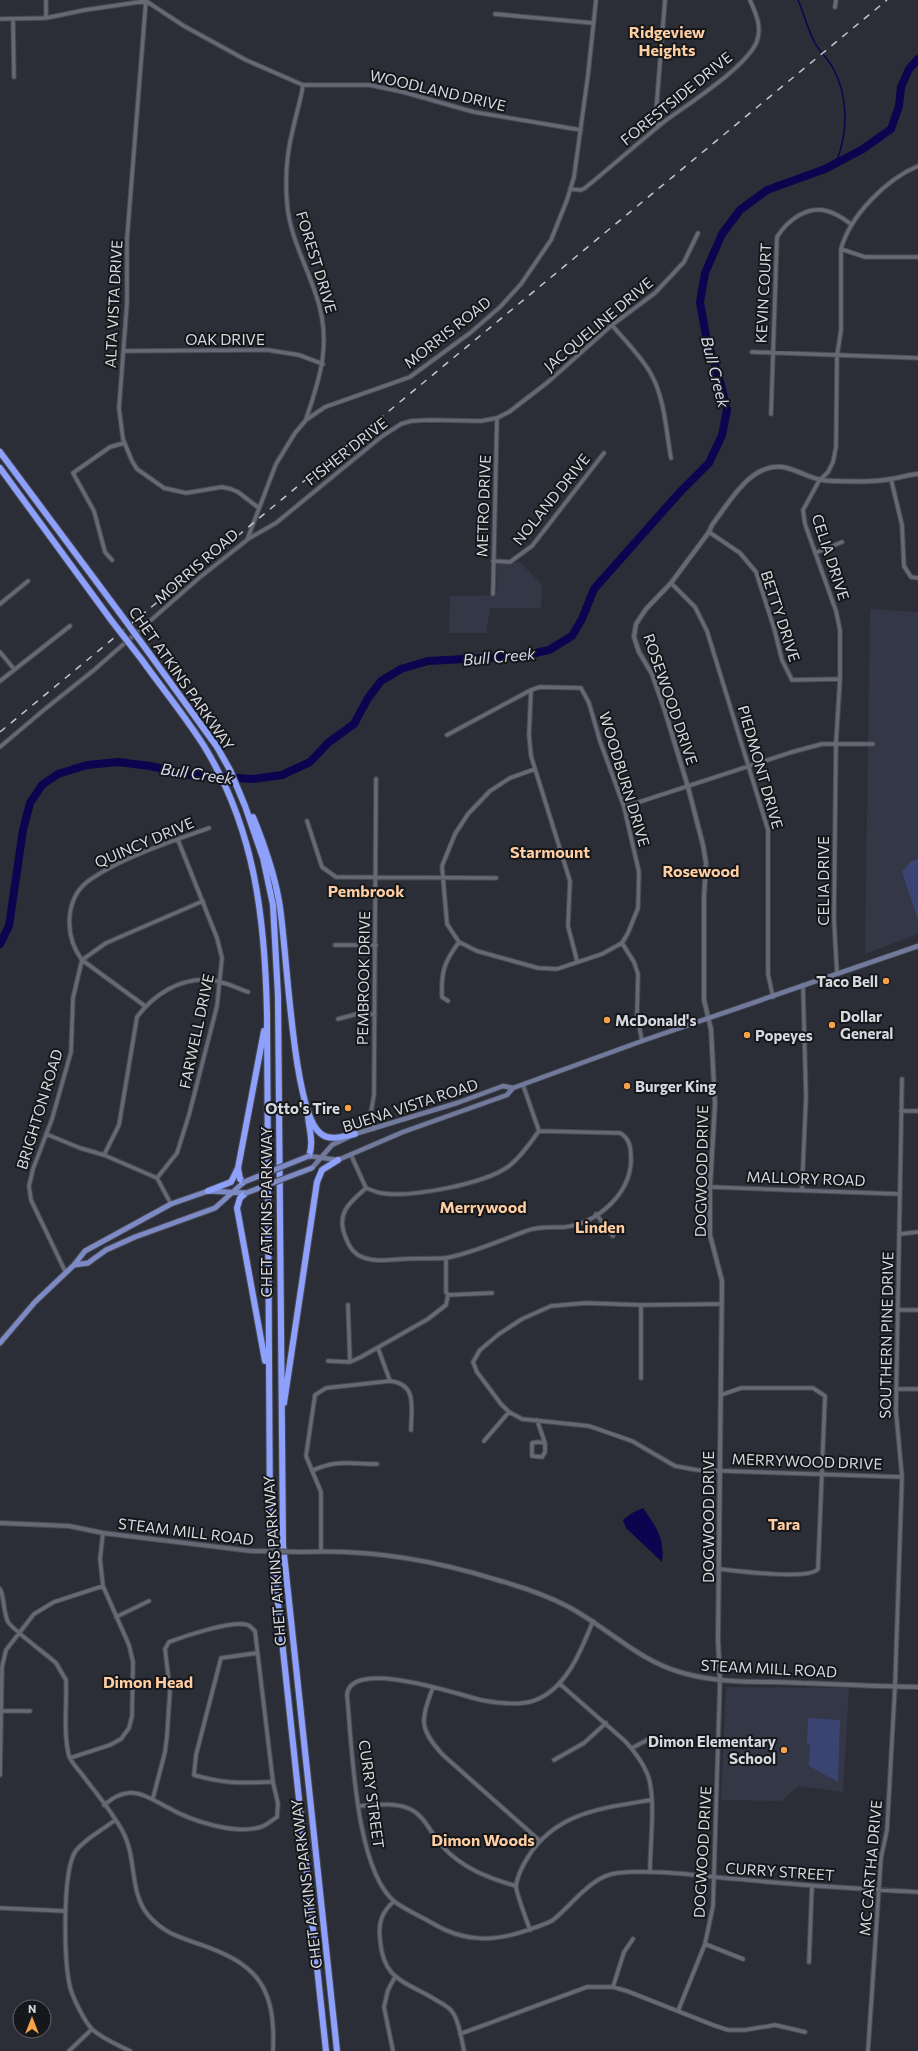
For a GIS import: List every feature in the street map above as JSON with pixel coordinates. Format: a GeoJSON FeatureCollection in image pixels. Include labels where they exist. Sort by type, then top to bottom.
{"type":"FeatureCollection","features":[{"type":"Feature","properties":{"kind":"highway","name":"CHET ATKINS PARKWAY"},"geometry":{"type":"LineString","coordinates":[[0,452],[120,612],[217,747],[230,770],[247,807],[266,870],[273,905],[278,1002],[281,1422],[284,1553],[337,2051]]}},
{"type":"Feature","properties":{"kind":"highway","name":"CHET ATKINS PARKWAY"},"geometry":{"type":"LineString","coordinates":[[0,468],[142,660],[203,746],[233,805],[249,852],[262,914],[266,952],[267,1014],[270,1529],[326,2051]]}},
{"type":"Feature","properties":{"kind":"highway"},"geometry":{"type":"LineString","coordinates":[[247,807],[271,868],[279,902],[293,1031],[301,1086],[308,1113],[311,1138],[311,1150],[308,1156]]}},
{"type":"Feature","properties":{"kind":"highway"},"geometry":{"type":"LineString","coordinates":[[208,1191],[231,1182],[238,1168],[267,1014]]}},
{"type":"Feature","properties":{"kind":"highway"},"geometry":{"type":"LineString","coordinates":[[308,1113],[319,1133],[324,1136],[331,1138],[355,1134]]}},
{"type":"Feature","properties":{"kind":"highway"},"geometry":{"type":"LineString","coordinates":[[281,1422],[317,1182],[322,1170],[338,1160]]}},
{"type":"Feature","properties":{"kind":"highway"},"geometry":{"type":"LineString","coordinates":[[238,1168],[240,1179],[244,1182]]}},
{"type":"Feature","properties":{"kind":"highway"},"geometry":{"type":"LineString","coordinates":[[246,1193],[240,1198],[237,1208],[264,1355],[269,1431]]}},
{"type":"Feature","properties":{"kind":"main road","name":"BUENA VISTA ROAD"},"geometry":{"type":"LineString","coordinates":[[74,1265],[88,1263],[106,1250],[135,1237],[215,1208],[244,1182],[308,1156],[338,1160],[351,1156],[403,1132],[507,1095],[513,1088],[522,1084],[918,946]]}},
{"type":"Feature","properties":{"kind":"main road","name":"BUENA VISTA ROAD"},"geometry":{"type":"LineString","coordinates":[[0,1343],[44,1292],[74,1265],[85,1251],[171,1204],[208,1191],[246,1193],[312,1168],[319,1158],[332,1145],[355,1134],[457,1104],[503,1086],[513,1088]]}},
{"type":"Feature","properties":{"kind":"street"},"geometry":{"type":"LineString","coordinates":[[46,0],[46,18]]}},
{"type":"Feature","properties":{"kind":"street"},"geometry":{"type":"LineString","coordinates":[[0,19],[46,18],[146,0]]}},
{"type":"Feature","properties":{"kind":"street","name":"WOODLAND DRIVE"},"geometry":{"type":"LineString","coordinates":[[146,0],[184,26],[246,60],[303,85],[370,85],[403,92],[474,112],[581,130]]}},
{"type":"Feature","properties":{"kind":"street","name":"ALTA VISTA DRIVE"},"geometry":{"type":"LineString","coordinates":[[146,0],[128,239],[124,351],[119,408],[124,443],[137,469],[164,488],[186,493],[222,488],[231,489],[238,492],[259,508]]}},
{"type":"Feature","properties":{"kind":"street","name":"MORRIS ROAD"},"geometry":{"type":"LineString","coordinates":[[0,747],[94,670],[199,578],[247,540],[276,464],[295,433],[306,420],[325,407],[410,377],[442,355],[485,320],[521,284],[545,249],[558,223],[570,189],[581,130],[596,0]]}},
{"type":"Feature","properties":{"kind":"street"},"geometry":{"type":"LineString","coordinates":[[658,127],[656,112],[665,0]]}},
{"type":"Feature","properties":{"kind":"street","name":"FORESTSIDE DRIVE"},"geometry":{"type":"LineString","coordinates":[[570,189],[581,190],[585,188],[658,127],[739,64],[753,48],[759,25],[750,0]]}},
{"type":"Feature","properties":{"kind":"street"},"geometry":{"type":"LineString","coordinates":[[836,0],[836,7]]}},
{"type":"Feature","properties":{"kind":"street"},"geometry":{"type":"LineString","coordinates":[[495,14],[593,23]]}},
{"type":"Feature","properties":{"kind":"street"},"geometry":{"type":"LineString","coordinates":[[13,19],[14,77]]}},
{"type":"Feature","properties":{"kind":"street","name":"FOREST DRIVE"},"geometry":{"type":"LineString","coordinates":[[303,85],[289,152],[287,201],[289,220],[317,296],[324,333],[323,364],[306,420]]}},
{"type":"Feature","properties":{"kind":"street","name":"CELIA DRIVE"},"geometry":{"type":"LineString","coordinates":[[837,974],[834,946],[836,743],[840,679],[840,630],[836,611],[805,524],[803,510],[819,481],[828,472],[833,462],[836,447],[837,356],[841,330],[841,249],[844,237],[852,224],[886,186],[905,172],[918,166]]}},
{"type":"Feature","properties":{"kind":"street","name":"KEVIN COURT"},"geometry":{"type":"LineString","coordinates":[[771,414],[777,237],[784,227],[794,218],[806,212],[826,210],[852,224]]}},
{"type":"Feature","properties":{"kind":"street","name":"JACQUELINE DRIVE"},"geometry":{"type":"LineString","coordinates":[[497,418],[509,412],[548,382],[612,325],[655,293],[684,262],[698,233]]}},
{"type":"Feature","properties":{"kind":"street"},"geometry":{"type":"LineString","coordinates":[[841,249],[865,257],[918,257]]}},
{"type":"Feature","properties":{"kind":"street"},"geometry":{"type":"LineString","coordinates":[[612,325],[643,361],[652,375],[660,395],[671,458]]}},
{"type":"Feature","properties":{"kind":"street","name":"OAK DRIVE"},"geometry":{"type":"LineString","coordinates":[[124,351],[268,350],[299,355],[323,364]]}},
{"type":"Feature","properties":{"kind":"street"},"geometry":{"type":"LineString","coordinates":[[752,352],[918,358]]}},
{"type":"Feature","properties":{"kind":"street","name":"FISHER DRIVE"},"geometry":{"type":"LineString","coordinates":[[247,540],[276,523],[381,438],[401,424],[411,421],[481,421],[497,418]]}},
{"type":"Feature","properties":{"kind":"street","name":"METRO DRIVE"},"geometry":{"type":"LineString","coordinates":[[493,594],[497,418]]}},
{"type":"Feature","properties":{"kind":"street"},"geometry":{"type":"LineString","coordinates":[[112,560],[105,552],[94,511],[73,473],[110,447],[124,443]]}},
{"type":"Feature","properties":{"kind":"street","name":"NOLAND DRIVE"},"geometry":{"type":"LineString","coordinates":[[493,561],[510,562],[532,546],[604,453]]}},
{"type":"Feature","properties":{"kind":"street","name":"ROSEWOOD DRIVE"},"geometry":{"type":"LineString","coordinates":[[708,1019],[704,1000],[704,897],[706,863],[688,786],[657,688],[652,674],[639,652],[634,637],[636,624],[646,609],[671,584],[709,532],[712,525],[746,480],[754,474],[769,467],[786,468],[819,481],[891,479],[918,474]]}},
{"type":"Feature","properties":{"kind":"street"},"geometry":{"type":"LineString","coordinates":[[891,479],[902,525],[904,566],[911,577],[918,578]]}},
{"type":"Feature","properties":{"kind":"street","name":"BETTY DRIVE"},"geometry":{"type":"LineString","coordinates":[[709,532],[740,553],[756,572],[774,628],[782,660],[792,680],[840,679]]}},
{"type":"Feature","properties":{"kind":"street"},"geometry":{"type":"LineString","coordinates":[[815,553],[842,542]]}},
{"type":"Feature","properties":{"kind":"street"},"geometry":{"type":"LineString","coordinates":[[0,604],[28,581]]}},
{"type":"Feature","properties":{"kind":"street","name":"PIEDMONT DRIVE"},"geometry":{"type":"LineString","coordinates":[[671,584],[695,607],[707,631],[768,830],[768,974],[773,996]]}},
{"type":"Feature","properties":{"kind":"street"},"geometry":{"type":"LineString","coordinates":[[0,681],[70,626]]}},
{"type":"Feature","properties":{"kind":"street"},"geometry":{"type":"LineString","coordinates":[[0,652],[14,669]]}},
{"type":"Feature","properties":{"kind":"street","name":"WOODBURN DRIVE"},"geometry":{"type":"LineString","coordinates":[[446,735],[531,690],[540,687],[581,688],[589,703],[600,741],[624,807],[639,872],[638,908],[628,933],[622,943]]}},
{"type":"Feature","properties":{"kind":"street"},"geometry":{"type":"LineString","coordinates":[[531,690],[529,735],[535,769],[570,881],[568,926],[577,961]]}},
{"type":"Feature","properties":{"kind":"street"},"geometry":{"type":"LineString","coordinates":[[624,807],[748,766],[822,744],[873,744]]}},
{"type":"Feature","properties":{"kind":"street"},"geometry":{"type":"LineString","coordinates":[[535,769],[510,778],[490,790],[468,814],[455,834],[447,850],[442,866],[447,924],[459,942],[476,951],[538,968],[557,969],[577,961],[602,954],[622,943],[634,962],[638,974],[637,1014],[642,1041]]}},
{"type":"Feature","properties":{"kind":"street","name":"PEMBROOK DRIVE"},"geometry":{"type":"LineString","coordinates":[[374,1129],[371,1112],[374,1095],[376,779]]}},
{"type":"Feature","properties":{"kind":"street"},"geometry":{"type":"LineString","coordinates":[[307,821],[318,859],[322,867],[326,872],[336,877],[496,878]]}},
{"type":"Feature","properties":{"kind":"street","name":"QUINCY DRIVE"},"geometry":{"type":"LineString","coordinates":[[145,1006],[82,960],[72,945],[69,924],[73,900],[79,890],[90,879],[128,860],[209,828]]}},
{"type":"Feature","properties":{"kind":"street","name":"FARWELL DRIVE"},"geometry":{"type":"LineString","coordinates":[[157,1178],[176,1153],[185,1128],[200,1077],[220,982],[222,958],[217,938],[178,840]]}},
{"type":"Feature","properties":{"kind":"street"},"geometry":{"type":"LineString","coordinates":[[82,960],[106,943],[203,901]]}},
{"type":"Feature","properties":{"kind":"street"},"geometry":{"type":"LineString","coordinates":[[448,1001],[442,997],[443,967],[446,958],[459,942]]}},
{"type":"Feature","properties":{"kind":"street"},"geometry":{"type":"LineString","coordinates":[[335,944],[376,945]]}},
{"type":"Feature","properties":{"kind":"street","name":"BRIGHTON ROAD"},"geometry":{"type":"LineString","coordinates":[[66,1273],[31,1200],[29,1186],[33,1169],[52,1119],[71,1052],[73,998],[82,960]]}},
{"type":"Feature","properties":{"kind":"street"},"geometry":{"type":"LineString","coordinates":[[104,1155],[120,1125],[137,1017],[145,1006],[166,990],[179,985],[209,980],[220,982],[248,992]]}},
{"type":"Feature","properties":{"kind":"street"},"geometry":{"type":"LineString","coordinates":[[802,1189],[806,1097],[803,985]]}},
{"type":"Feature","properties":{"kind":"street"},"geometry":{"type":"LineString","coordinates":[[338,1019],[357,1014],[375,1014]]}},
{"type":"Feature","properties":{"kind":"street","name":"DOGWOOD DRIVE"},"geometry":{"type":"LineString","coordinates":[[678,2011],[705,1944],[713,1906],[715,1878],[720,1680],[718,1640],[720,1570],[722,1281],[710,1236],[710,1187],[715,1104],[711,1029],[708,1019]]}},
{"type":"Feature","properties":{"kind":"street","name":"SOUTHERN PINE DRIVE"},"geometry":{"type":"LineString","coordinates":[[895,1687],[902,1476],[896,1411],[896,1389],[902,1079]]}},
{"type":"Feature","properties":{"kind":"street"},"geometry":{"type":"LineString","coordinates":[[522,1084],[539,1131]]}},
{"type":"Feature","properties":{"kind":"street"},"geometry":{"type":"LineString","coordinates":[[901,1111],[918,1111]]}},
{"type":"Feature","properties":{"kind":"street"},"geometry":{"type":"LineString","coordinates":[[351,1156],[366,1188],[381,1193],[422,1192],[452,1188],[486,1177],[509,1166],[539,1131]]}},
{"type":"Feature","properties":{"kind":"street"},"geometry":{"type":"LineString","coordinates":[[366,1188],[348,1203],[342,1216],[343,1230],[353,1251],[360,1256],[378,1261],[446,1258],[527,1230],[577,1224],[596,1214],[615,1201],[627,1180],[631,1156],[630,1144],[626,1136],[620,1133],[539,1131]]}},
{"type":"Feature","properties":{"kind":"street"},"geometry":{"type":"LineString","coordinates":[[46,1134],[80,1148],[104,1155],[157,1178],[171,1204]]}},
{"type":"Feature","properties":{"kind":"street","name":"MALLORY ROAD"},"geometry":{"type":"LineString","coordinates":[[710,1187],[802,1189],[900,1194]]}},
{"type":"Feature","properties":{"kind":"street"},"geometry":{"type":"LineString","coordinates":[[596,1214],[613,1236]]}},
{"type":"Feature","properties":{"kind":"street"},"geometry":{"type":"LineString","coordinates":[[900,1234],[918,1232]]}},
{"type":"Feature","properties":{"kind":"street"},"geometry":{"type":"LineString","coordinates":[[328,1362],[350,1362],[378,1348],[428,1319],[446,1305],[448,1295],[446,1292],[446,1258]]}},
{"type":"Feature","properties":{"kind":"street"},"geometry":{"type":"LineString","coordinates":[[448,1295],[492,1293]]}},
{"type":"Feature","properties":{"kind":"street","name":"MERRYWOOD DRIVE"},"geometry":{"type":"LineString","coordinates":[[641,1305],[600,1303],[560,1304],[534,1312],[516,1323],[480,1350],[473,1362],[477,1372],[489,1390],[509,1412],[522,1419],[589,1426],[632,1441],[675,1466],[696,1470],[902,1476]]}},
{"type":"Feature","properties":{"kind":"street"},"geometry":{"type":"LineString","coordinates":[[641,1378],[641,1305],[722,1304]]}},
{"type":"Feature","properties":{"kind":"street"},"geometry":{"type":"LineString","coordinates":[[348,1305],[350,1362]]}},
{"type":"Feature","properties":{"kind":"street"},"geometry":{"type":"LineString","coordinates":[[898,1310],[918,1310]]}},
{"type":"Feature","properties":{"kind":"street"},"geometry":{"type":"LineString","coordinates":[[378,1348],[390,1380]]}},
{"type":"Feature","properties":{"kind":"street"},"geometry":{"type":"LineString","coordinates":[[321,1551],[321,1492],[306,1456],[315,1395],[326,1388],[390,1380],[399,1382],[406,1387],[411,1395],[411,1430]]}},
{"type":"Feature","properties":{"kind":"street"},"geometry":{"type":"LineString","coordinates":[[720,1570],[796,1574],[812,1573],[818,1569],[824,1396],[813,1388],[742,1388],[721,1395]]}},
{"type":"Feature","properties":{"kind":"street"},"geometry":{"type":"LineString","coordinates":[[896,1389],[918,1389]]}},
{"type":"Feature","properties":{"kind":"street"},"geometry":{"type":"LineString","coordinates":[[484,1441],[509,1412]]}},
{"type":"Feature","properties":{"kind":"street"},"geometry":{"type":"LineString","coordinates":[[537,1420],[545,1443],[545,1452],[542,1457],[532,1456],[532,1443],[545,1443]]}},
{"type":"Feature","properties":{"kind":"street"},"geometry":{"type":"LineString","coordinates":[[312,1471],[324,1464],[333,1462],[377,1464]]}},
{"type":"Feature","properties":{"kind":"street","name":"STEAM MILL ROAD"},"geometry":{"type":"LineString","coordinates":[[0,1523],[69,1526],[103,1533],[251,1551],[321,1551],[385,1555],[484,1575],[566,1605],[593,1621],[632,1650],[652,1662],[682,1673],[720,1680],[918,1687]]}},
{"type":"Feature","properties":{"kind":"street"},"geometry":{"type":"LineString","coordinates":[[70,1758],[110,1745],[121,1739],[129,1728],[132,1716],[133,1662],[129,1645],[103,1586],[100,1559],[103,1533]]}},
{"type":"Feature","properties":{"kind":"street"},"geometry":{"type":"LineString","coordinates":[[0,1776],[2,1667],[6,1650],[34,1614],[54,1602],[103,1586]]}},
{"type":"Feature","properties":{"kind":"street"},"geometry":{"type":"LineString","coordinates":[[0,1589],[3,1592],[3,1608],[9,1624],[56,1663],[66,1680],[66,1742],[70,1758],[123,1833],[129,1849],[139,1903],[160,1927],[179,1939],[196,1943],[238,1960],[262,1986],[270,2000],[274,2028],[273,2051]]}},
{"type":"Feature","properties":{"kind":"street"},"geometry":{"type":"LineString","coordinates":[[116,1617],[149,1601]]}},
{"type":"Feature","properties":{"kind":"street"},"geometry":{"type":"LineString","coordinates":[[540,1840],[443,1755],[426,1734],[423,1723],[432,1687],[481,1700],[518,1704],[532,1701],[545,1695],[560,1684],[584,1644],[593,1621]]}},
{"type":"Feature","properties":{"kind":"street"},"geometry":{"type":"LineString","coordinates":[[104,1805],[116,1796],[129,1792],[153,1798],[168,1808],[222,1828],[262,1826],[277,1817],[278,1804],[273,1782],[255,1630],[248,1625],[238,1625],[197,1632],[169,1642],[166,1645],[165,1649],[170,1690],[167,1736],[165,1752],[153,1798]]}},
{"type":"Feature","properties":{"kind":"street"},"geometry":{"type":"LineString","coordinates":[[257,1653],[221,1658],[196,1755],[194,1775],[216,1781],[241,1784],[273,1782]]}},
{"type":"Feature","properties":{"kind":"street","name":"CURRY STREET"},"geometry":{"type":"LineString","coordinates":[[432,1687],[406,1680],[355,1681],[347,1689],[359,1806],[368,1854],[374,1872],[394,1901],[447,1932],[462,1937],[502,1938],[530,1930],[550,1921],[602,1877],[616,1873],[650,1872],[812,1886],[918,1892]]}},
{"type":"Feature","properties":{"kind":"street"},"geometry":{"type":"LineString","coordinates":[[560,1684],[606,1723],[632,1748],[647,1775],[651,1800],[650,1872]]}},
{"type":"Feature","properties":{"kind":"street","name":"MC CARTHA DRIVE"},"geometry":{"type":"LineString","coordinates":[[868,2051],[881,1858],[887,1830],[895,1687]]}},
{"type":"Feature","properties":{"kind":"street"},"geometry":{"type":"LineString","coordinates":[[0,1711],[30,1711]]}},
{"type":"Feature","properties":{"kind":"street"},"geometry":{"type":"LineString","coordinates":[[554,1760],[584,1743],[606,1723]]}},
{"type":"Feature","properties":{"kind":"street"},"geometry":{"type":"LineString","coordinates":[[632,1748],[653,1737]]}},
{"type":"Feature","properties":{"kind":"street"},"geometry":{"type":"LineString","coordinates":[[530,1930],[516,1886],[524,1863],[540,1840],[569,1819],[581,1814],[651,1800]]}},
{"type":"Feature","properties":{"kind":"street"},"geometry":{"type":"LineString","coordinates":[[359,1806],[388,1804],[411,1810],[420,1817],[431,1834],[457,1860],[493,1880],[516,1886]]}},
{"type":"Feature","properties":{"kind":"street"},"geometry":{"type":"LineString","coordinates":[[115,1820],[79,1847],[74,1854],[64,1911],[70,1988],[92,2030],[130,2051]]}},
{"type":"Feature","properties":{"kind":"street"},"geometry":{"type":"LineString","coordinates":[[809,1962],[812,1886]]}},
{"type":"Feature","properties":{"kind":"street"},"geometry":{"type":"LineString","coordinates":[[394,1901],[385,1909],[380,1920],[379,1930],[380,1948],[388,1970],[395,1977],[425,1993],[453,2012],[464,2051]]}},
{"type":"Feature","properties":{"kind":"street"},"geometry":{"type":"LineString","coordinates":[[0,1908],[64,1911]]}},
{"type":"Feature","properties":{"kind":"street"},"geometry":{"type":"LineString","coordinates":[[613,1987],[624,1952],[633,1939]]}},
{"type":"Feature","properties":{"kind":"street"},"geometry":{"type":"LineString","coordinates":[[705,1944],[742,1959]]}},
{"type":"Feature","properties":{"kind":"street"},"geometry":{"type":"LineString","coordinates":[[393,2051],[384,2007],[388,1990],[395,1977]]}},
{"type":"Feature","properties":{"kind":"street"},"geometry":{"type":"LineString","coordinates":[[460,2034],[587,1987],[613,1987],[728,2030],[745,2030],[775,2025],[805,2032]]}},
{"type":"Feature","properties":{"kind":"street"},"geometry":{"type":"LineString","coordinates":[[69,2051],[92,2030]]}},
{"type":"Feature","properties":{"kind":"shaded area"},"geometry":{"type":"Polygon","coordinates":[[[520,562],[542,585],[541,608],[490,608],[486,633],[449,633],[450,596],[496,595],[497,564],[520,562]]]}},
{"type":"Feature","properties":{"kind":"shaded area"},"geometry":{"type":"Polygon","coordinates":[[[870,609],[918,612],[918,934],[865,954],[870,609]]]}},
{"type":"Feature","properties":{"kind":"shaded area"},"geometry":{"type":"Polygon","coordinates":[[[918,859],[918,920],[902,872],[910,862],[918,859]]]}},
{"type":"Feature","properties":{"kind":"shaded area"},"geometry":{"type":"Polygon","coordinates":[[[643,1508],[656,1527],[661,1540],[663,1554],[662,1562],[626,1528],[623,1520],[632,1513],[643,1508]]]}},
{"type":"Feature","properties":{"kind":"shaded area","name":"Dimon Elementary School"},"geometry":{"type":"Polygon","coordinates":[[[726,1687],[849,1688],[843,1792],[799,1786],[781,1801],[721,1800],[726,1687]]]}},
{"type":"Feature","properties":{"kind":"shaded area"},"geometry":{"type":"Polygon","coordinates":[[[808,1718],[840,1720],[838,1782],[809,1766],[810,1745],[807,1744],[808,1718]]]}},
{"type":"Feature","properties":{"kind":"waterway"},"geometry":{"type":"LineString","coordinates":[[798,0],[813,38],[833,68],[842,91],[845,127],[836,163]]}},
{"type":"Feature","properties":{"kind":"waterway","name":"Bull Creek"},"geometry":{"type":"LineString","coordinates":[[0,944],[9,926],[23,830],[30,803],[42,785],[58,774],[87,765],[118,762],[150,766],[190,775],[253,779],[282,775],[310,762],[329,742],[354,724],[368,698],[381,681],[401,669],[428,661],[521,656],[549,650],[572,636],[582,619],[594,589],[680,492],[709,463],[722,435],[727,410],[706,336],[700,302],[705,273],[722,234],[740,210],[767,190],[825,169],[863,149],[891,129],[899,106],[901,87],[909,69],[918,59]]}},
{"type":"Feature","properties":{"kind":"railway"},"geometry":{"type":"LineString","coordinates":[[0,732],[887,0]]}},
{"type":"Feature","properties":{"kind":"place","name":"Taco Bell"},"geometry":{"type":"Point","coordinates":[886,981]}},
{"type":"Feature","properties":{"kind":"place","name":"McDonald's"},"geometry":{"type":"Point","coordinates":[607,1020]}},
{"type":"Feature","properties":{"kind":"place","name":"Dollar General"},"geometry":{"type":"Point","coordinates":[832,1025]}},
{"type":"Feature","properties":{"kind":"place","name":"Popeyes"},"geometry":{"type":"Point","coordinates":[747,1035]}},
{"type":"Feature","properties":{"kind":"place","name":"Burger King"},"geometry":{"type":"Point","coordinates":[627,1086]}},
{"type":"Feature","properties":{"kind":"place","name":"Otto's Tire"},"geometry":{"type":"Point","coordinates":[348,1108]}},
{"type":"Feature","properties":{"kind":"place","name":"Dimon Elementary School"},"geometry":{"type":"Point","coordinates":[784,1750]}},
{"type":"Feature","properties":{"kind":"district","name":"Ridgeview Heights"},"geometry":{"type":"Point","coordinates":[667,40]}},
{"type":"Feature","properties":{"kind":"district","name":"Starmount"},"geometry":{"type":"Point","coordinates":[550,851]}},
{"type":"Feature","properties":{"kind":"district","name":"Rosewood"},"geometry":{"type":"Point","coordinates":[701,870]}},
{"type":"Feature","properties":{"kind":"district","name":"Pembrook"},"geometry":{"type":"Point","coordinates":[366,890]}},
{"type":"Feature","properties":{"kind":"district","name":"Merrywood"},"geometry":{"type":"Point","coordinates":[483,1206]}},
{"type":"Feature","properties":{"kind":"district","name":"Linden"},"geometry":{"type":"Point","coordinates":[600,1226]}},
{"type":"Feature","properties":{"kind":"district","name":"Tara"},"geometry":{"type":"Point","coordinates":[784,1523]}},
{"type":"Feature","properties":{"kind":"district","name":"Dimon Head"},"geometry":{"type":"Point","coordinates":[148,1681]}},
{"type":"Feature","properties":{"kind":"district","name":"Dimon Woods"},"geometry":{"type":"Point","coordinates":[483,1839]}}]}
